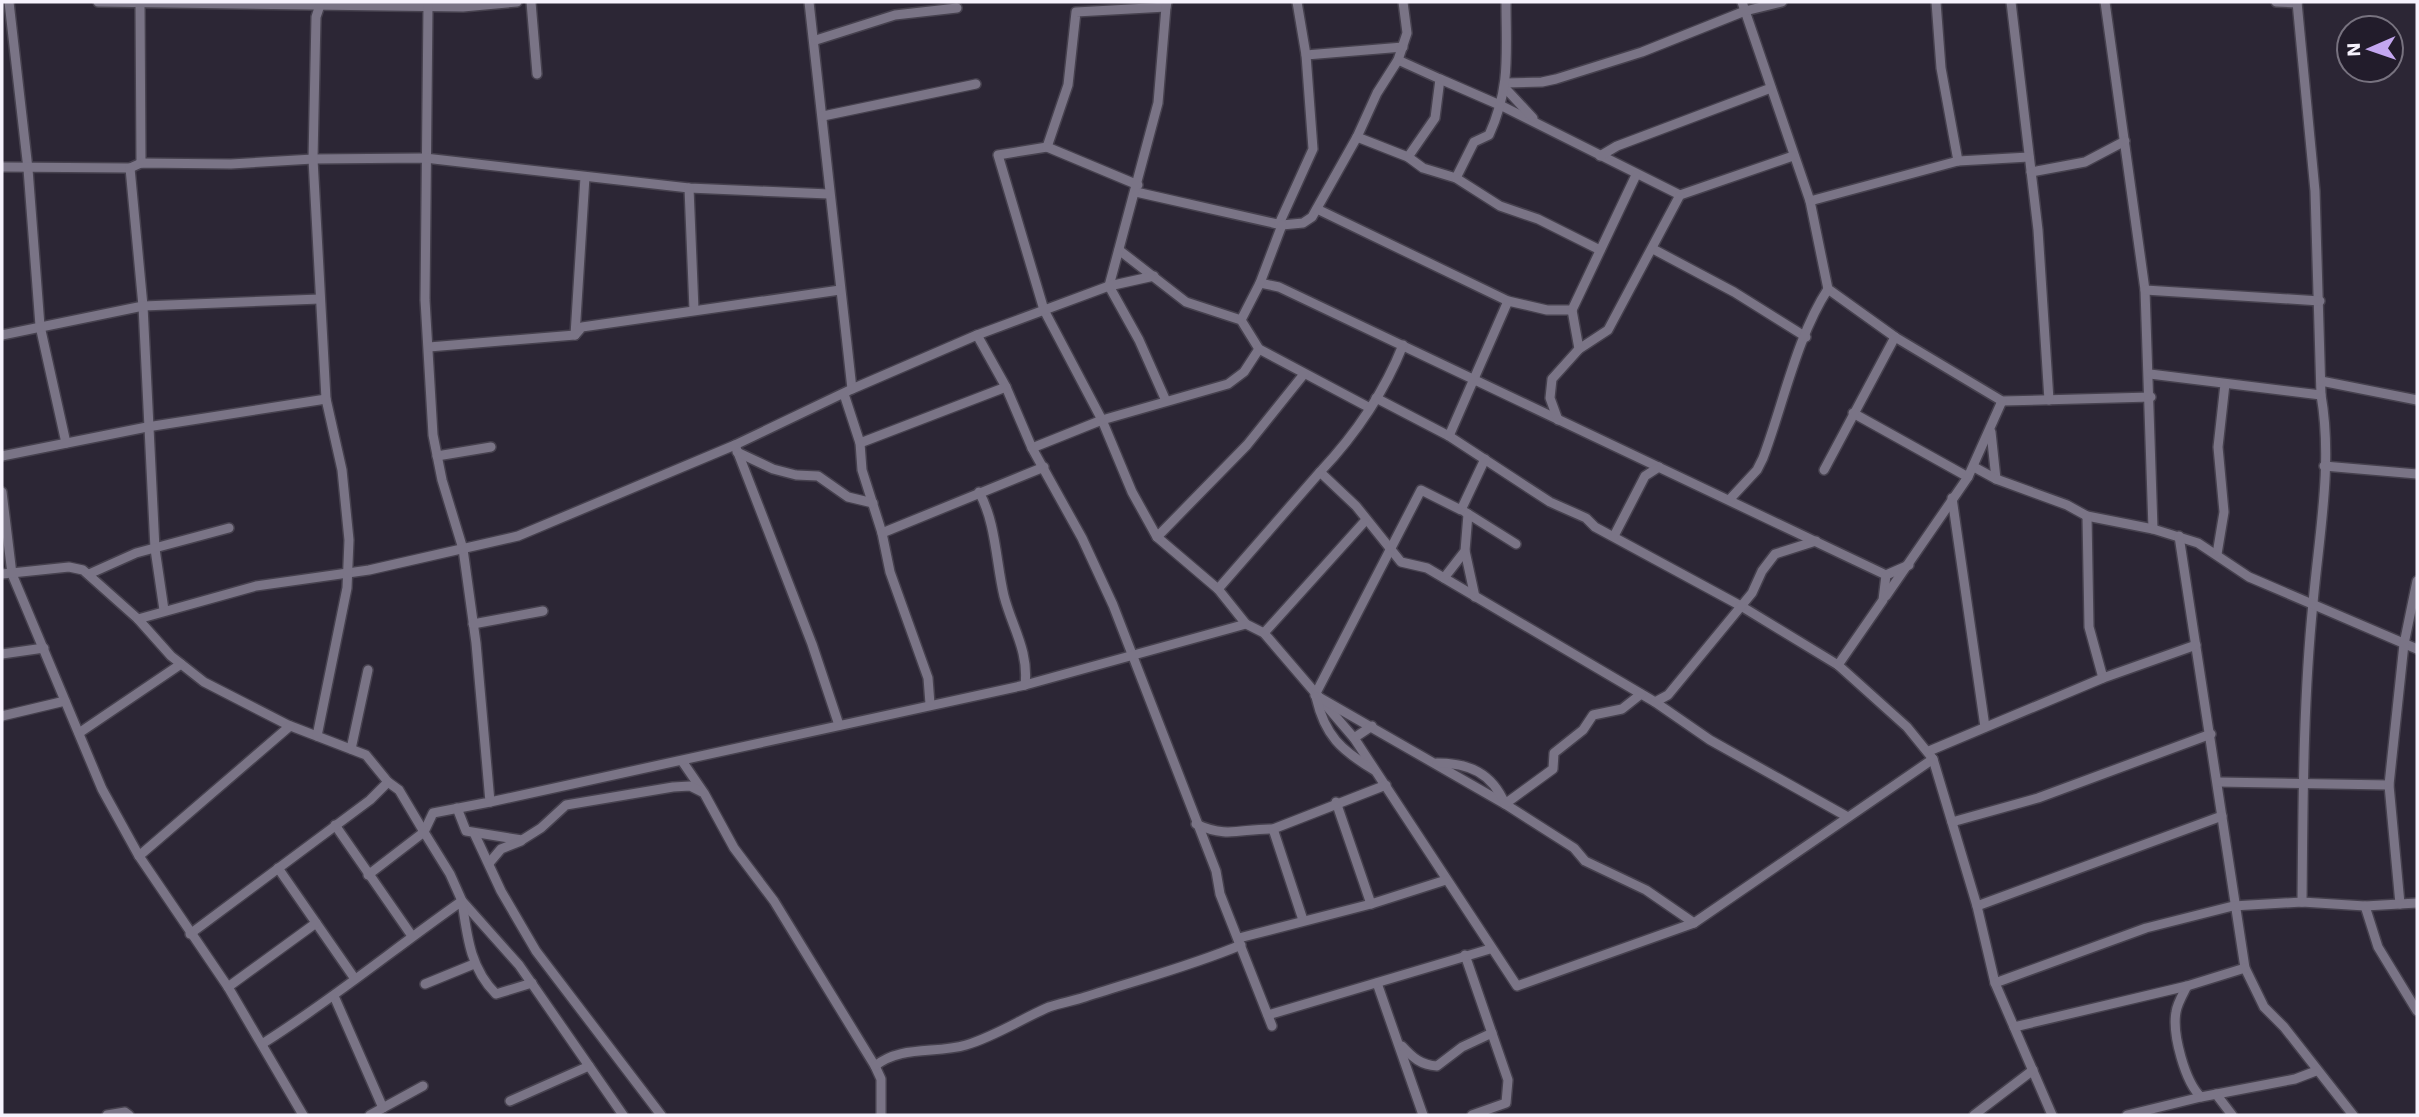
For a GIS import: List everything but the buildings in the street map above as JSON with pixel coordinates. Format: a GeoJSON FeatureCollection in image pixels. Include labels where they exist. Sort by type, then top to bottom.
{"type":"FeatureCollection","features":[{"type":"Feature","properties":{"kind":"street"},"geometry":{"type":"LineString","coordinates":[[9,2],[28,169],[40,326],[66,443]]}},
{"type":"Feature","properties":{"kind":"street"},"geometry":{"type":"LineString","coordinates":[[98,2],[428,6],[517,2]]}},
{"type":"Feature","properties":{"kind":"street"},"geometry":{"type":"LineString","coordinates":[[531,2],[537,74]]}},
{"type":"Feature","properties":{"kind":"street"},"geometry":{"type":"LineString","coordinates":[[809,2],[816,40],[848,391],[860,443],[862,470],[882,533],[890,572],[928,678],[930,704]]}},
{"type":"Feature","properties":{"kind":"street"},"geometry":{"type":"LineString","coordinates":[[1241,320],[1260,283],[1280,224],[1313,149],[1306,55],[1297,2]]}},
{"type":"Feature","properties":{"kind":"street"},"geometry":{"type":"LineString","coordinates":[[1403,2],[1407,33],[1404,47],[1317,209],[1312,217],[1303,223],[1280,224],[1137,188],[1047,147],[998,155],[1044,310],[1102,420],[1132,492],[1157,537],[1218,589],[1246,624],[1264,633],[1354,738],[1490,949],[1517,986],[1694,923],[1931,755],[1985,727],[2103,678],[2196,645]]}},
{"type":"Feature","properties":{"kind":"street"},"geometry":{"type":"LineString","coordinates":[[1456,178],[1474,142],[1489,135],[1502,106],[1506,86],[1506,2]]}},
{"type":"Feature","properties":{"kind":"street"},"geometry":{"type":"LineString","coordinates":[[1506,86],[1542,82],[1598,66],[1743,6],[1782,2]]}},
{"type":"Feature","properties":{"kind":"street"},"geometry":{"type":"LineString","coordinates":[[1936,2],[1941,68],[1958,161]]}},
{"type":"Feature","properties":{"kind":"street"},"geometry":{"type":"LineString","coordinates":[[2011,2],[2031,172],[2049,400]]}},
{"type":"Feature","properties":{"kind":"street"},"geometry":{"type":"LineString","coordinates":[[2105,2],[2145,290],[2151,397],[2153,529]]}},
{"type":"Feature","properties":{"kind":"street"},"geometry":{"type":"LineString","coordinates":[[2276,2],[2297,2],[2313,165],[2320,301],[2321,395],[2326,421],[2322,528],[2313,604],[2303,786],[2302,902]]}},
{"type":"Feature","properties":{"kind":"street"},"geometry":{"type":"LineString","coordinates":[[317,736],[349,573],[349,540],[342,470],[326,399],[313,159],[316,17],[321,3]]}},
{"type":"Feature","properties":{"kind":"street"},"geometry":{"type":"LineString","coordinates":[[139,4],[141,163]]}},
{"type":"Feature","properties":{"kind":"street"},"geometry":{"type":"LineString","coordinates":[[1047,147],[1068,85],[1076,12],[1166,4],[1158,103],[1109,286],[1139,340],[1166,401]]}},
{"type":"Feature","properties":{"kind":"street"},"geometry":{"type":"LineString","coordinates":[[428,6],[425,300],[437,456],[463,549],[490,802]]}},
{"type":"Feature","properties":{"kind":"street"},"geometry":{"type":"LineString","coordinates":[[1730,499],[1757,470],[1763,458],[1806,337],[1828,289],[1811,201],[1793,156],[1743,6]]}},
{"type":"Feature","properties":{"kind":"street"},"geometry":{"type":"LineString","coordinates":[[816,40],[895,15],[957,8]]}},
{"type":"Feature","properties":{"kind":"street"},"geometry":{"type":"LineString","coordinates":[[1306,55],[1404,47]]}},
{"type":"Feature","properties":{"kind":"street"},"geometry":{"type":"LineString","coordinates":[[1398,60],[1502,106],[1680,195],[1793,156]]}},
{"type":"Feature","properties":{"kind":"street"},"geometry":{"type":"LineString","coordinates":[[1408,157],[1434,118],[1440,79]]}},
{"type":"Feature","properties":{"kind":"street"},"geometry":{"type":"LineString","coordinates":[[823,116],[976,84]]}},
{"type":"Feature","properties":{"kind":"street"},"geometry":{"type":"LineString","coordinates":[[1506,86],[1520,107],[1548,130]]}},
{"type":"Feature","properties":{"kind":"street"},"geometry":{"type":"LineString","coordinates":[[1600,156],[1617,146],[1771,88]]}},
{"type":"Feature","properties":{"kind":"street"},"geometry":{"type":"LineString","coordinates":[[1357,137],[1408,157],[1423,168],[1456,178],[1500,206],[1538,219],[1600,250]]}},
{"type":"Feature","properties":{"kind":"street"},"geometry":{"type":"LineString","coordinates":[[2031,172],[2085,162],[2125,141]]}},
{"type":"Feature","properties":{"kind":"street"},"geometry":{"type":"LineString","coordinates":[[1811,201],[1958,161],[2029,157]]}},
{"type":"Feature","properties":{"kind":"street"},"geometry":{"type":"LineString","coordinates":[[2,167],[130,168],[141,163],[231,164],[313,159],[425,158],[689,188],[829,194]]}},
{"type":"Feature","properties":{"kind":"street"},"geometry":{"type":"LineString","coordinates":[[130,168],[143,306],[155,549],[164,610]]}},
{"type":"Feature","properties":{"kind":"street"},"geometry":{"type":"LineString","coordinates":[[1579,349],[1572,310],[1636,175]]}},
{"type":"Feature","properties":{"kind":"street"},"geometry":{"type":"LineString","coordinates":[[575,335],[585,177]]}},
{"type":"Feature","properties":{"kind":"street"},"geometry":{"type":"LineString","coordinates":[[689,188],[694,310]]}},
{"type":"Feature","properties":{"kind":"street"},"geometry":{"type":"LineString","coordinates":[[1558,420],[1550,398],[1552,379],[1579,349],[1608,330],[1680,195]]}},
{"type":"Feature","properties":{"kind":"street"},"geometry":{"type":"LineString","coordinates":[[1317,209],[1508,301],[1547,310],[1572,310]]}},
{"type":"Feature","properties":{"kind":"street"},"geometry":{"type":"LineString","coordinates":[[1653,249],[1734,292],[1806,337]]}},
{"type":"Feature","properties":{"kind":"street"},"geometry":{"type":"LineString","coordinates":[[1119,250],[1186,302],[1241,320],[1259,349],[1370,408]]}},
{"type":"Feature","properties":{"kind":"street"},"geometry":{"type":"LineString","coordinates":[[138,619],[284,580],[349,573],[518,536],[736,449],[848,391],[977,335],[1109,286],[1154,276]]}},
{"type":"Feature","properties":{"kind":"street"},"geometry":{"type":"LineString","coordinates":[[1260,283],[1279,288],[1403,345],[1886,575],[1909,565]]}},
{"type":"Feature","properties":{"kind":"street"},"geometry":{"type":"LineString","coordinates":[[1828,289],[1895,337],[2002,401],[2151,397]]}},
{"type":"Feature","properties":{"kind":"street"},"geometry":{"type":"LineString","coordinates":[[429,347],[575,335],[582,327],[840,290]]}},
{"type":"Feature","properties":{"kind":"street"},"geometry":{"type":"LineString","coordinates":[[2145,290],[2320,301]]}},
{"type":"Feature","properties":{"kind":"street"},"geometry":{"type":"LineString","coordinates":[[2,335],[143,306],[320,299]]}},
{"type":"Feature","properties":{"kind":"street"},"geometry":{"type":"LineString","coordinates":[[1449,436],[1508,301]]}},
{"type":"Feature","properties":{"kind":"street"},"geometry":{"type":"LineString","coordinates":[[977,335],[1006,387],[1032,448],[1113,605],[1272,1027]]}},
{"type":"Feature","properties":{"kind":"street"},"geometry":{"type":"LineString","coordinates":[[1824,470],[1895,337]]}},
{"type":"Feature","properties":{"kind":"street"},"geometry":{"type":"LineString","coordinates":[[1218,589],[1351,439],[1391,376],[1403,345]]}},
{"type":"Feature","properties":{"kind":"street"},"geometry":{"type":"LineString","coordinates":[[1032,448],[1102,420],[1228,384],[1244,372],[1259,349]]}},
{"type":"Feature","properties":{"kind":"street"},"geometry":{"type":"LineString","coordinates":[[1157,537],[1247,446],[1304,374]]}},
{"type":"Feature","properties":{"kind":"street"},"geometry":{"type":"LineString","coordinates":[[2150,374],[2321,395]]}},
{"type":"Feature","properties":{"kind":"street"},"geometry":{"type":"LineString","coordinates":[[2321,381],[2417,400]]}},
{"type":"Feature","properties":{"kind":"street"},"geometry":{"type":"LineString","coordinates":[[2217,554],[2224,512],[2218,447],[2225,384]]}},
{"type":"Feature","properties":{"kind":"street"},"geometry":{"type":"LineString","coordinates":[[860,443],[1006,387]]}},
{"type":"Feature","properties":{"kind":"street"},"geometry":{"type":"LineString","coordinates":[[1376,398],[1449,436],[1550,502],[1587,518],[1595,527],[1741,606],[1838,665],[1907,727],[1931,755],[1977,905],[1995,983],[2052,1115]]}},
{"type":"Feature","properties":{"kind":"street"},"geometry":{"type":"LineString","coordinates":[[2,456],[147,427],[326,399]]}},
{"type":"Feature","properties":{"kind":"street"},"geometry":{"type":"LineString","coordinates":[[1838,665],[1968,477],[1991,431],[2002,401]]}},
{"type":"Feature","properties":{"kind":"street"},"geometry":{"type":"LineString","coordinates":[[1853,413],[1968,477]]}},
{"type":"Feature","properties":{"kind":"street"},"geometry":{"type":"LineString","coordinates":[[1991,431],[1996,479]]}},
{"type":"Feature","properties":{"kind":"street"},"geometry":{"type":"LineString","coordinates":[[437,456],[491,447]]}},
{"type":"Feature","properties":{"kind":"street"},"geometry":{"type":"LineString","coordinates":[[736,449],[773,469],[796,475],[818,476],[848,497],[873,503]]}},
{"type":"Feature","properties":{"kind":"street"},"geometry":{"type":"LineString","coordinates":[[736,449],[812,644],[839,725]]}},
{"type":"Feature","properties":{"kind":"street"},"geometry":{"type":"LineString","coordinates":[[1475,597],[1465,551],[1464,512],[1485,459]]}},
{"type":"Feature","properties":{"kind":"street"},"geometry":{"type":"LineString","coordinates":[[1643,459],[1645,476]]}},
{"type":"Feature","properties":{"kind":"street"},"geometry":{"type":"LineString","coordinates":[[2324,466],[2417,474]]}},
{"type":"Feature","properties":{"kind":"street"},"geometry":{"type":"LineString","coordinates":[[882,533],[1044,467]]}},
{"type":"Feature","properties":{"kind":"street"},"geometry":{"type":"LineString","coordinates":[[1614,536],[1645,476],[1659,467]]}},
{"type":"Feature","properties":{"kind":"street"},"geometry":{"type":"LineString","coordinates":[[1974,467],[1996,479],[2067,505],[2087,516],[2179,536],[2217,554],[2249,577],[2417,649]]}},
{"type":"Feature","properties":{"kind":"street"},"geometry":{"type":"LineString","coordinates":[[1320,472],[1356,506],[1365,521],[1401,562],[1427,568],[1655,702],[1710,740],[1846,816]]}},
{"type":"Feature","properties":{"kind":"street"},"geometry":{"type":"LineString","coordinates":[[1376,772],[1344,752],[1321,718],[1315,695],[1421,489],[1516,544]]}},
{"type":"Feature","properties":{"kind":"street"},"geometry":{"type":"LineString","coordinates":[[2,492],[7,574],[44,648],[102,789],[139,856],[228,987],[303,1115]]}},
{"type":"Feature","properties":{"kind":"street"},"geometry":{"type":"LineString","coordinates":[[979,492],[988,506],[1005,599],[1022,643],[1026,670],[1024,685]]}},
{"type":"Feature","properties":{"kind":"street"},"geometry":{"type":"LineString","coordinates":[[1952,498],[1985,727]]}},
{"type":"Feature","properties":{"kind":"street"},"geometry":{"type":"LineString","coordinates":[[2087,516],[2089,627],[2103,678]]}},
{"type":"Feature","properties":{"kind":"street"},"geometry":{"type":"LineString","coordinates":[[1264,633],[1365,521]]}},
{"type":"Feature","properties":{"kind":"street"},"geometry":{"type":"LineString","coordinates":[[89,574],[135,553],[229,528]]}},
{"type":"Feature","properties":{"kind":"street"},"geometry":{"type":"LineString","coordinates":[[2179,536],[2211,734],[2233,906],[2245,968],[2264,1007],[2284,1027],[2353,1115]]}},
{"type":"Feature","properties":{"kind":"street"},"geometry":{"type":"LineString","coordinates":[[1655,702],[1668,695],[1741,606],[1775,554],[1816,541]]}},
{"type":"Feature","properties":{"kind":"street"},"geometry":{"type":"LineString","coordinates":[[1444,578],[1465,551]]}},
{"type":"Feature","properties":{"kind":"street"},"geometry":{"type":"LineString","coordinates":[[7,574],[69,567],[89,574],[181,664],[241,703],[290,726],[366,755],[388,782],[399,790],[450,874],[462,901],[474,964],[496,994],[531,983]]}},
{"type":"Feature","properties":{"kind":"street"},"geometry":{"type":"LineString","coordinates":[[1883,600],[1886,575]]}},
{"type":"Feature","properties":{"kind":"street"},"geometry":{"type":"LineString","coordinates":[[2400,904],[2389,785],[2404,644],[2417,581]]}},
{"type":"Feature","properties":{"kind":"street"},"geometry":{"type":"LineString","coordinates":[[473,624],[543,611]]}},
{"type":"Feature","properties":{"kind":"street"},"geometry":{"type":"LineString","coordinates":[[368,875],[424,832],[433,813],[1024,685],[1132,658],[1246,624]]}},
{"type":"Feature","properties":{"kind":"street"},"geometry":{"type":"LineString","coordinates":[[2,654],[44,648]]}},
{"type":"Feature","properties":{"kind":"street"},"geometry":{"type":"LineString","coordinates":[[79,733],[181,664]]}},
{"type":"Feature","properties":{"kind":"street"},"geometry":{"type":"LineString","coordinates":[[351,749],[369,670]]}},
{"type":"Feature","properties":{"kind":"street"},"geometry":{"type":"LineString","coordinates":[[1505,804],[1553,769],[1554,753],[1583,730],[1593,715],[1622,709],[1641,694]]}},
{"type":"Feature","properties":{"kind":"street"},"geometry":{"type":"LineString","coordinates":[[1315,695],[1505,804],[1574,848],[1585,861],[1646,890],[1694,923]]}},
{"type":"Feature","properties":{"kind":"street"},"geometry":{"type":"LineString","coordinates":[[2,716],[65,701]]}},
{"type":"Feature","properties":{"kind":"street"},"geometry":{"type":"LineString","coordinates":[[139,856],[290,726]]}},
{"type":"Feature","properties":{"kind":"street"},"geometry":{"type":"LineString","coordinates":[[1354,738],[1372,726]]}},
{"type":"Feature","properties":{"kind":"street"},"geometry":{"type":"LineString","coordinates":[[1952,822],[2038,798],[2211,734]]}},
{"type":"Feature","properties":{"kind":"street"},"geometry":{"type":"LineString","coordinates":[[682,761],[704,793],[734,848],[774,901],[875,1066],[881,1079],[881,1115]]}},
{"type":"Feature","properties":{"kind":"street"},"geometry":{"type":"LineString","coordinates":[[1435,764],[1473,767],[1500,791],[1505,804]]}},
{"type":"Feature","properties":{"kind":"street"},"geometry":{"type":"LineString","coordinates":[[190,934],[370,800],[388,782]]}},
{"type":"Feature","properties":{"kind":"street"},"geometry":{"type":"LineString","coordinates":[[2218,782],[2303,786],[2389,785]]}},
{"type":"Feature","properties":{"kind":"street"},"geometry":{"type":"LineString","coordinates":[[1196,824],[1213,832],[1233,835],[1254,828],[1273,829],[1336,802],[1386,785]]}},
{"type":"Feature","properties":{"kind":"street"},"geometry":{"type":"LineString","coordinates":[[490,862],[501,849],[541,828],[566,805],[673,787],[690,786],[704,793]]}},
{"type":"Feature","properties":{"kind":"street"},"geometry":{"type":"LineString","coordinates":[[1336,802],[1371,904]]}},
{"type":"Feature","properties":{"kind":"street"},"geometry":{"type":"LineString","coordinates":[[457,808],[462,827],[475,835],[522,840]]}},
{"type":"Feature","properties":{"kind":"street"},"geometry":{"type":"LineString","coordinates":[[1977,905],[2222,817]]}},
{"type":"Feature","properties":{"kind":"street"},"geometry":{"type":"LineString","coordinates":[[335,825],[412,936]]}},
{"type":"Feature","properties":{"kind":"street"},"geometry":{"type":"LineString","coordinates":[[1273,829],[1303,920]]}},
{"type":"Feature","properties":{"kind":"street"},"geometry":{"type":"LineString","coordinates":[[475,835],[490,862],[501,891],[536,951],[662,1115]]}},
{"type":"Feature","properties":{"kind":"street"},"geometry":{"type":"LineString","coordinates":[[278,868],[355,979]]}},
{"type":"Feature","properties":{"kind":"street"},"geometry":{"type":"LineString","coordinates":[[875,1066],[885,1058],[902,1052],[945,1050],[966,1045],[996,1034],[1050,1006],[1203,961],[1240,942],[1303,920],[1371,904],[1446,880]]}},
{"type":"Feature","properties":{"kind":"street"},"geometry":{"type":"LineString","coordinates":[[262,1044],[334,996],[462,901]]}},
{"type":"Feature","properties":{"kind":"street"},"geometry":{"type":"LineString","coordinates":[[462,901],[531,983],[623,1115]]}},
{"type":"Feature","properties":{"kind":"street"},"geometry":{"type":"LineString","coordinates":[[1995,983],[2146,928],[2233,906],[2302,902],[2365,906],[2417,903]]}},
{"type":"Feature","properties":{"kind":"street"},"geometry":{"type":"LineString","coordinates":[[2365,906],[2378,947],[2417,1011]]}},
{"type":"Feature","properties":{"kind":"street"},"geometry":{"type":"LineString","coordinates":[[228,987],[316,923]]}},
{"type":"Feature","properties":{"kind":"street"},"geometry":{"type":"LineString","coordinates":[[1268,1015],[1490,949]]}},
{"type":"Feature","properties":{"kind":"street"},"geometry":{"type":"LineString","coordinates":[[1465,956],[1508,1080],[1506,1103],[1472,1115]]}},
{"type":"Feature","properties":{"kind":"street"},"geometry":{"type":"LineString","coordinates":[[425,984],[474,964]]}},
{"type":"Feature","properties":{"kind":"street"},"geometry":{"type":"LineString","coordinates":[[2014,1027],[2187,986],[2245,968]]}},
{"type":"Feature","properties":{"kind":"street"},"geometry":{"type":"LineString","coordinates":[[1377,983],[1423,1115]]}},
{"type":"Feature","properties":{"kind":"street"},"geometry":{"type":"LineString","coordinates":[[2187,986],[2176,1011],[2177,1027],[2183,1066],[2192,1089],[2201,1097]]}},
{"type":"Feature","properties":{"kind":"street"},"geometry":{"type":"LineString","coordinates":[[334,996],[383,1108]]}},
{"type":"Feature","properties":{"kind":"street"},"geometry":{"type":"LineString","coordinates":[[1397,1041],[1412,1058],[1426,1065],[1437,1066],[1462,1047],[1492,1033]]}},
{"type":"Feature","properties":{"kind":"street"},"geometry":{"type":"LineString","coordinates":[[510,1101],[589,1066]]}},
{"type":"Feature","properties":{"kind":"street"},"geometry":{"type":"LineString","coordinates":[[1974,1115],[2033,1070]]}},
{"type":"Feature","properties":{"kind":"street"},"geometry":{"type":"LineString","coordinates":[[2127,1115],[2295,1079],[2316,1071]]}},
{"type":"Feature","properties":{"kind":"street"},"geometry":{"type":"LineString","coordinates":[[370,1115],[423,1086]]}},
{"type":"Feature","properties":{"kind":"street"},"geometry":{"type":"LineString","coordinates":[[2216,1094],[2232,1115]]}},
{"type":"Feature","properties":{"kind":"street"},"geometry":{"type":"LineString","coordinates":[[107,1115],[124,1112],[129,1115]]}}]}
